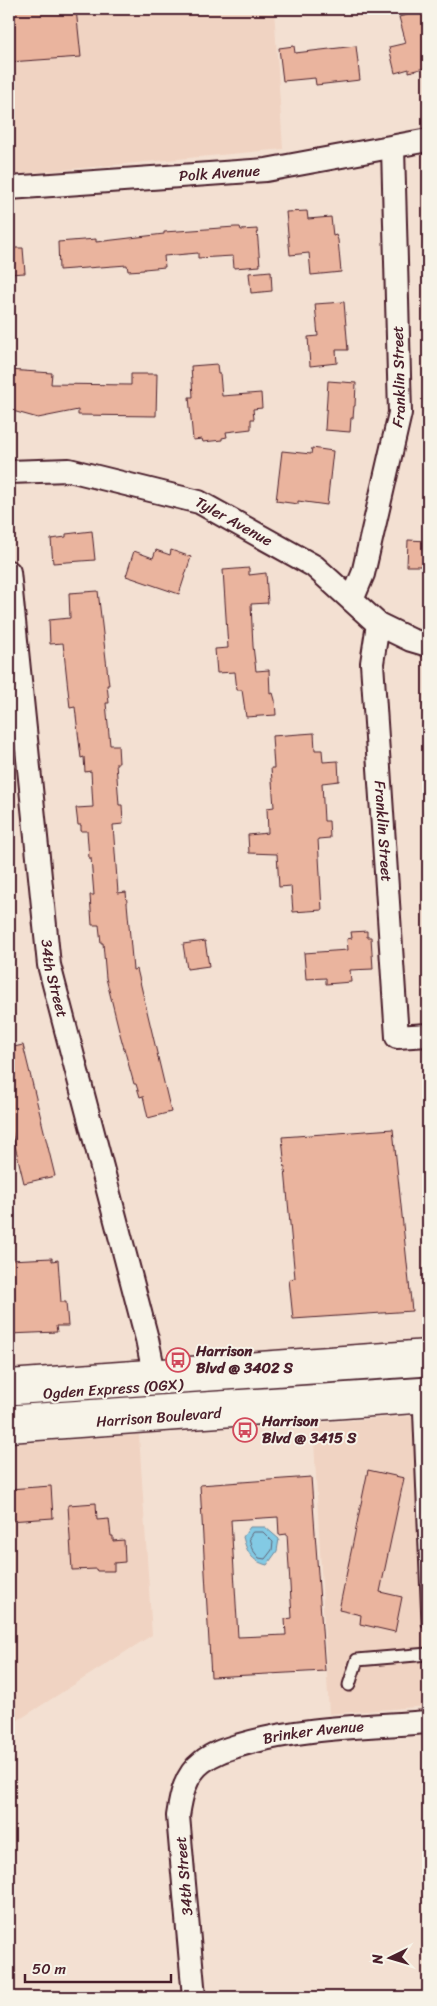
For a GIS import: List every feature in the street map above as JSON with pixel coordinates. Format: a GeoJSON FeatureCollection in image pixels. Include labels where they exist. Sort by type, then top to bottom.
{"type":"FeatureCollection","features":[{"type":"Feature","properties":{"kind":"main road"},"geometry":{"type":"LineString","coordinates":[[9,1384],[428,1354]]}},
{"type":"Feature","properties":{"kind":"main road","name":"Harrison Boulevard"},"geometry":{"type":"LineString","coordinates":[[9,1428],[425,1394]]}},
{"type":"Feature","properties":{"kind":"street","name":"Polk Avenue"},"geometry":{"type":"LineString","coordinates":[[9,188],[266,170],[428,140]]}},
{"type":"Feature","properties":{"kind":"street","name":"Franklin Street"},"geometry":{"type":"LineString","coordinates":[[352,600],[363,574],[400,413],[393,148]]}},
{"type":"Feature","properties":{"kind":"street","name":"Tyler Avenue"},"geometry":{"type":"LineString","coordinates":[[9,472],[69,470],[199,502],[314,566],[378,624],[411,640],[428,645]]}},
{"type":"Feature","properties":{"kind":"street","name":"34th Street"},"geometry":{"type":"LineString","coordinates":[[9,572],[49,965],[147,1339],[154,1373]]}},
{"type":"Feature","properties":{"kind":"street","name":"Franklin Street"},"geometry":{"type":"LineString","coordinates":[[378,624],[372,663],[397,1037],[428,1035]]}},
{"type":"Feature","properties":{"kind":"street","name":"Brinker Avenue"},"geometry":{"type":"LineString","coordinates":[[202,1762],[221,1750],[264,1738],[305,1731],[428,1722]]}},
{"type":"Feature","properties":{"kind":"street","name":"34th Street"},"geometry":{"type":"LineString","coordinates":[[194,1997],[178,1816],[182,1794],[190,1775],[202,1762]]}},
{"type":"Feature","properties":{"kind":"lane","name":"Ogden Express (OGX)"},"geometry":{"type":"LineString","coordinates":[[9,1399],[428,1370]]}},
{"type":"Feature","properties":{"kind":"lane","name":"Ogden Express (OGX)"},"geometry":{"type":"LineString","coordinates":[[9,1411],[425,1394]]}},
{"type":"Feature","properties":{"kind":"lane"},"geometry":{"type":"LineString","coordinates":[[425,1394],[428,1623]]}},
{"type":"Feature","properties":{"kind":"lane"},"geometry":{"type":"LineString","coordinates":[[349,1685],[358,1660],[428,1654]]}},
{"type":"Feature","properties":{"kind":"shaded area"},"geometry":{"type":"Polygon","coordinates":[[[9,9],[274,9],[283,149],[9,175],[9,9]]]}},
{"type":"Feature","properties":{"kind":"shaded area"},"geometry":{"type":"Polygon","coordinates":[[[428,1415],[428,1706],[329,1714],[313,1423],[428,1415]]]}},
{"type":"Feature","properties":{"kind":"shaded area"},"geometry":{"type":"Polygon","coordinates":[[[139,1435],[152,1635],[9,1726],[9,1444],[139,1435]]]}},
{"type":"Feature","properties":{"kind":"water"},"geometry":{"type":"Polygon","coordinates":[[[250,1527],[265,1527],[279,1539],[277,1551],[267,1565],[253,1558],[246,1547],[243,1537],[250,1527]]]}},
{"type":"Feature","properties":{"kind":"building"},"geometry":{"type":"Polygon","coordinates":[[[9,9],[76,9],[81,57],[9,62],[9,9]]]}},
{"type":"Feature","properties":{"kind":"building"},"geometry":{"type":"Polygon","coordinates":[[[428,9],[428,67],[409,72],[409,69],[395,73],[389,47],[406,43],[399,17],[428,9]]]}},
{"type":"Feature","properties":{"kind":"building"},"geometry":{"type":"Polygon","coordinates":[[[294,46],[295,53],[356,46],[360,80],[316,85],[315,78],[283,81],[279,48],[294,46]]]}},
{"type":"Feature","properties":{"kind":"building"},"geometry":{"type":"Polygon","coordinates":[[[307,211],[308,219],[331,217],[333,236],[336,235],[338,240],[341,272],[311,275],[309,253],[290,255],[286,212],[307,211]]]}},
{"type":"Feature","properties":{"kind":"building"},"geometry":{"type":"Polygon","coordinates":[[[240,227],[241,230],[257,229],[260,266],[234,268],[233,256],[198,258],[198,253],[164,256],[165,267],[144,270],[128,271],[127,265],[59,270],[58,242],[96,239],[96,242],[164,234],[164,232],[240,227]]]}},
{"type":"Feature","properties":{"kind":"building"},"geometry":{"type":"Polygon","coordinates":[[[9,248],[23,248],[25,273],[9,274],[9,248]]]}},
{"type":"Feature","properties":{"kind":"building"},"geometry":{"type":"Polygon","coordinates":[[[271,271],[272,291],[251,293],[249,273],[271,271]]]}},
{"type":"Feature","properties":{"kind":"building"},"geometry":{"type":"Polygon","coordinates":[[[344,302],[348,350],[336,350],[337,363],[310,366],[308,337],[318,336],[315,304],[344,302]]]}},
{"type":"Feature","properties":{"kind":"building"},"geometry":{"type":"Polygon","coordinates":[[[217,364],[222,396],[261,393],[262,408],[253,409],[254,419],[251,419],[251,429],[226,432],[227,437],[222,438],[222,440],[203,442],[202,439],[193,440],[189,397],[193,397],[191,366],[217,364]]]}},
{"type":"Feature","properties":{"kind":"building"},"geometry":{"type":"Polygon","coordinates":[[[9,370],[52,373],[51,384],[131,385],[131,374],[157,374],[156,416],[78,415],[78,410],[38,418],[9,410],[9,370]]]}},
{"type":"Feature","properties":{"kind":"building"},"geometry":{"type":"Polygon","coordinates":[[[328,381],[356,383],[355,406],[353,418],[351,418],[350,432],[325,430],[328,381]]]}},
{"type":"Feature","properties":{"kind":"building"},"geometry":{"type":"Polygon","coordinates":[[[312,448],[333,451],[327,505],[298,501],[298,504],[276,501],[282,451],[311,454],[312,448]]]}},
{"type":"Feature","properties":{"kind":"building"},"geometry":{"type":"Polygon","coordinates":[[[92,531],[95,560],[53,563],[51,539],[66,537],[66,534],[92,531]]]}},
{"type":"Feature","properties":{"kind":"building"},"geometry":{"type":"Polygon","coordinates":[[[408,540],[428,541],[428,566],[407,566],[408,540]]]}},
{"type":"Feature","properties":{"kind":"building"},"geometry":{"type":"Polygon","coordinates":[[[156,550],[170,555],[171,550],[191,557],[179,594],[126,576],[134,551],[153,558],[156,550]]]}},
{"type":"Feature","properties":{"kind":"building"},"geometry":{"type":"Polygon","coordinates":[[[249,568],[249,575],[266,573],[268,603],[251,604],[253,646],[256,671],[269,670],[270,694],[273,693],[276,715],[246,717],[242,690],[237,690],[235,672],[217,673],[215,649],[228,648],[223,570],[249,568]]]}},
{"type":"Feature","properties":{"kind":"building"},"geometry":{"type":"Polygon","coordinates":[[[98,591],[109,685],[107,685],[109,703],[106,703],[110,745],[118,745],[119,763],[116,763],[119,805],[122,805],[123,824],[113,825],[118,893],[126,892],[133,970],[137,969],[171,1112],[148,1118],[143,1096],[140,1097],[136,1084],[134,1084],[120,1034],[106,978],[103,943],[101,943],[99,925],[92,925],[90,895],[94,895],[91,858],[89,858],[87,831],[81,831],[81,825],[78,825],[76,808],[93,807],[91,771],[85,772],[84,757],[81,758],[75,707],[70,708],[63,643],[50,644],[49,620],[70,618],[69,593],[98,591]]]}},
{"type":"Feature","properties":{"kind":"building"},"geometry":{"type":"Polygon","coordinates":[[[314,733],[315,750],[322,750],[323,762],[338,761],[339,781],[322,783],[324,821],[329,821],[330,838],[318,839],[322,910],[293,912],[291,886],[279,887],[277,854],[249,853],[248,835],[268,833],[267,808],[274,807],[271,768],[274,768],[272,736],[314,733]]]}},
{"type":"Feature","properties":{"kind":"building"},"geometry":{"type":"Polygon","coordinates":[[[367,931],[367,937],[371,937],[373,969],[350,970],[351,982],[326,984],[326,978],[306,979],[304,953],[348,950],[347,939],[352,938],[351,932],[367,931]]]}},
{"type":"Feature","properties":{"kind":"building"},"geometry":{"type":"Polygon","coordinates":[[[205,941],[209,966],[187,969],[183,944],[205,941]]]}},
{"type":"Feature","properties":{"kind":"building"},"geometry":{"type":"Polygon","coordinates":[[[23,1045],[55,1176],[24,1183],[9,1121],[9,1048],[23,1045]]]}},
{"type":"Feature","properties":{"kind":"building"},"geometry":{"type":"Polygon","coordinates":[[[393,1129],[412,1311],[293,1319],[289,1279],[295,1278],[282,1137],[393,1129]]]}},
{"type":"Feature","properties":{"kind":"building"},"geometry":{"type":"Polygon","coordinates":[[[52,1258],[52,1261],[58,1260],[61,1302],[66,1302],[68,1326],[56,1326],[57,1332],[9,1334],[9,1260],[52,1258]]]}},
{"type":"Feature","properties":{"kind":"building"},"geometry":{"type":"Polygon","coordinates":[[[368,1470],[404,1478],[380,1592],[402,1597],[395,1632],[360,1624],[361,1615],[339,1610],[368,1470]]]}},
{"type":"Feature","properties":{"kind":"building"},"geometry":{"type":"Polygon","coordinates":[[[311,1477],[325,1671],[211,1677],[200,1485],[311,1477]],[[278,1517],[231,1520],[238,1637],[286,1635],[285,1619],[292,1618],[287,1534],[279,1535],[278,1517]]]}},
{"type":"Feature","properties":{"kind":"building"},"geometry":{"type":"Polygon","coordinates":[[[51,1486],[53,1518],[9,1521],[9,1489],[51,1486]]]}},
{"type":"Feature","properties":{"kind":"building"},"geometry":{"type":"Polygon","coordinates":[[[96,1503],[97,1520],[109,1519],[113,1541],[124,1540],[125,1562],[114,1563],[114,1571],[97,1571],[96,1569],[72,1570],[68,1505],[96,1503]]]}},
{"type":"Feature","properties":{"kind":"place","name":"Harrison Blvd @ 3402 S"},"geometry":{"type":"Point","coordinates":[178,1360]}},
{"type":"Feature","properties":{"kind":"place","name":"Harrison Blvd @ 3415 S"},"geometry":{"type":"Point","coordinates":[245,1430]}}]}
